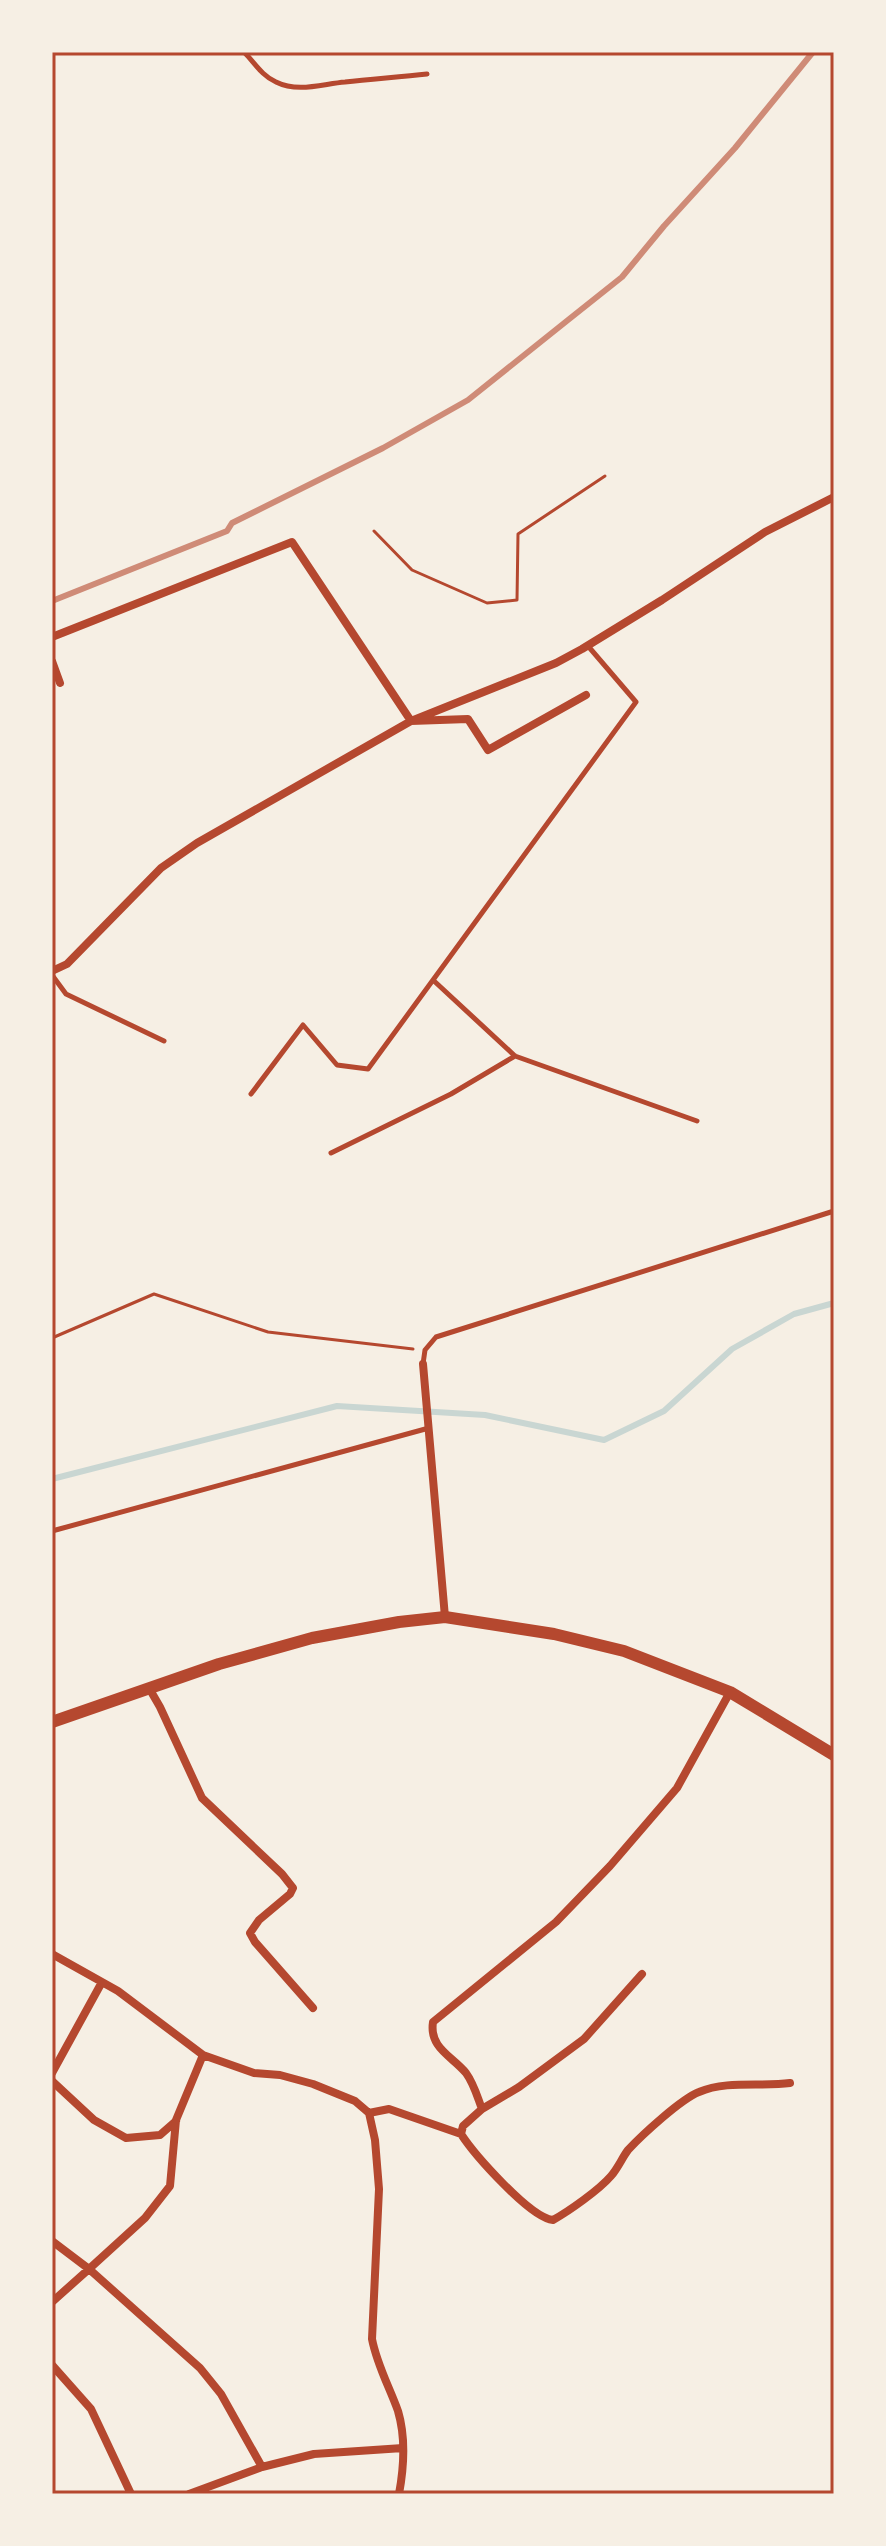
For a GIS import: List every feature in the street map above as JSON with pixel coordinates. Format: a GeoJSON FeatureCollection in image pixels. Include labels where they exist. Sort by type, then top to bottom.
{"type":"FeatureCollection","features":[{"type":"Feature","properties":{"kind":"street"},"geometry":{"type":"LineString","coordinates":[[52,973],[67,964],[161,868],[210,836],[411,721],[556,663],[765,532],[834,497]]}},
{"type":"Feature","properties":{"kind":"street"},"geometry":{"type":"LineString","coordinates":[[52,637],[292,542],[411,721]]}},
{"type":"Feature","properties":{"kind":"street"},"geometry":{"type":"LineString","coordinates":[[52,661],[60,683]]}},
{"type":"Feature","properties":{"kind":"street"},"geometry":{"type":"LineString","coordinates":[[411,721],[468,719],[488,750],[586,695]]}},
{"type":"Feature","properties":{"kind":"street"},"geometry":{"type":"LineString","coordinates":[[423,1364],[445,1617]]}},
{"type":"Feature","properties":{"kind":"street"},"geometry":{"type":"LineString","coordinates":[[52,1722],[219,1664],[312,1638],[445,1617],[554,1634],[624,1651],[730,1692],[834,1755]]}},
{"type":"Feature","properties":{"kind":"street"},"geometry":{"type":"LineString","coordinates":[[149,1688],[202,1798],[293,1888],[259,1920],[250,1936],[313,2008]]}},
{"type":"Feature","properties":{"kind":"street"},"geometry":{"type":"LineString","coordinates":[[482,2109],[474,2085],[464,2071],[437,2047],[431,2033],[433,2022],[556,1922],[610,1866],[677,1788],[730,1692]]}},
{"type":"Feature","properties":{"kind":"street"},"geometry":{"type":"LineString","coordinates":[[52,1954],[102,1982],[203,2055],[254,2073],[280,2075],[313,2084],[355,2101],[369,2113],[375,2140],[379,2189],[372,2339],[376,2362],[397,2411],[404,2461],[399,2494]]}},
{"type":"Feature","properties":{"kind":"street"},"geometry":{"type":"LineString","coordinates":[[461,2134],[463,2126],[482,2109],[519,2087],[584,2039],[642,1974]]}},
{"type":"Feature","properties":{"kind":"street"},"geometry":{"type":"LineString","coordinates":[[52,2073],[102,1982]]}},
{"type":"Feature","properties":{"kind":"street"},"geometry":{"type":"LineString","coordinates":[[52,2302],[145,2218],[170,2186],[176,2120],[203,2055]]}},
{"type":"Feature","properties":{"kind":"street"},"geometry":{"type":"LineString","coordinates":[[52,2081],[94,2120],[126,2138],[160,2135],[176,2120]]}},
{"type":"Feature","properties":{"kind":"street"},"geometry":{"type":"LineString","coordinates":[[369,2113],[389,2109],[461,2134],[472,2151],[535,2214],[553,2220],[603,2184],[627,2152],[690,2097],[716,2087],[790,2083]]}},
{"type":"Feature","properties":{"kind":"street"},"geometry":{"type":"LineString","coordinates":[[52,2241],[89,2269],[200,2368],[221,2394],[262,2467]]}},
{"type":"Feature","properties":{"kind":"street"},"geometry":{"type":"LineString","coordinates":[[52,2365],[91,2409],[131,2494]]}},
{"type":"Feature","properties":{"kind":"street"},"geometry":{"type":"LineString","coordinates":[[189,2494],[262,2467],[314,2454],[403,2448]]}},
{"type":"Feature","properties":{"kind":"lane"},"geometry":{"type":"LineString","coordinates":[[244,52],[263,74],[277,83],[294,87],[427,74]]}},
{"type":"Feature","properties":{"kind":"lane"},"geometry":{"type":"LineString","coordinates":[[251,1094],[303,1025],[337,1065],[368,1069],[636,702],[588,645]]}},
{"type":"Feature","properties":{"kind":"lane"},"geometry":{"type":"LineString","coordinates":[[52,973],[66,994],[164,1041]]}},
{"type":"Feature","properties":{"kind":"lane"},"geometry":{"type":"LineString","coordinates":[[433,980],[515,1056],[697,1121]]}},
{"type":"Feature","properties":{"kind":"lane"},"geometry":{"type":"LineString","coordinates":[[331,1153],[451,1094],[515,1056]]}},
{"type":"Feature","properties":{"kind":"lane"},"geometry":{"type":"LineString","coordinates":[[423,1364],[425,1350],[436,1337],[834,1211]]}},
{"type":"Feature","properties":{"kind":"lane"},"geometry":{"type":"LineString","coordinates":[[52,1531],[430,1428]]}},
{"type":"Feature","properties":{"kind":"path"},"geometry":{"type":"LineString","coordinates":[[374,531],[412,570],[487,603],[517,600],[518,534],[605,476]]}},
{"type":"Feature","properties":{"kind":"path"},"geometry":{"type":"LineString","coordinates":[[52,1338],[154,1294],[268,1332],[425,1350]]}},
{"type":"Feature","properties":{"kind":"waterway"},"geometry":{"type":"LineString","coordinates":[[52,1479],[337,1406],[485,1415],[604,1440],[664,1411],[732,1349],[794,1314],[834,1303]]}},
{"type":"Feature","properties":{"kind":"railway"},"geometry":{"type":"LineString","coordinates":[[52,601],[227,531],[232,523],[383,448],[468,400],[622,277],[735,148],[813,52]]}}]}
